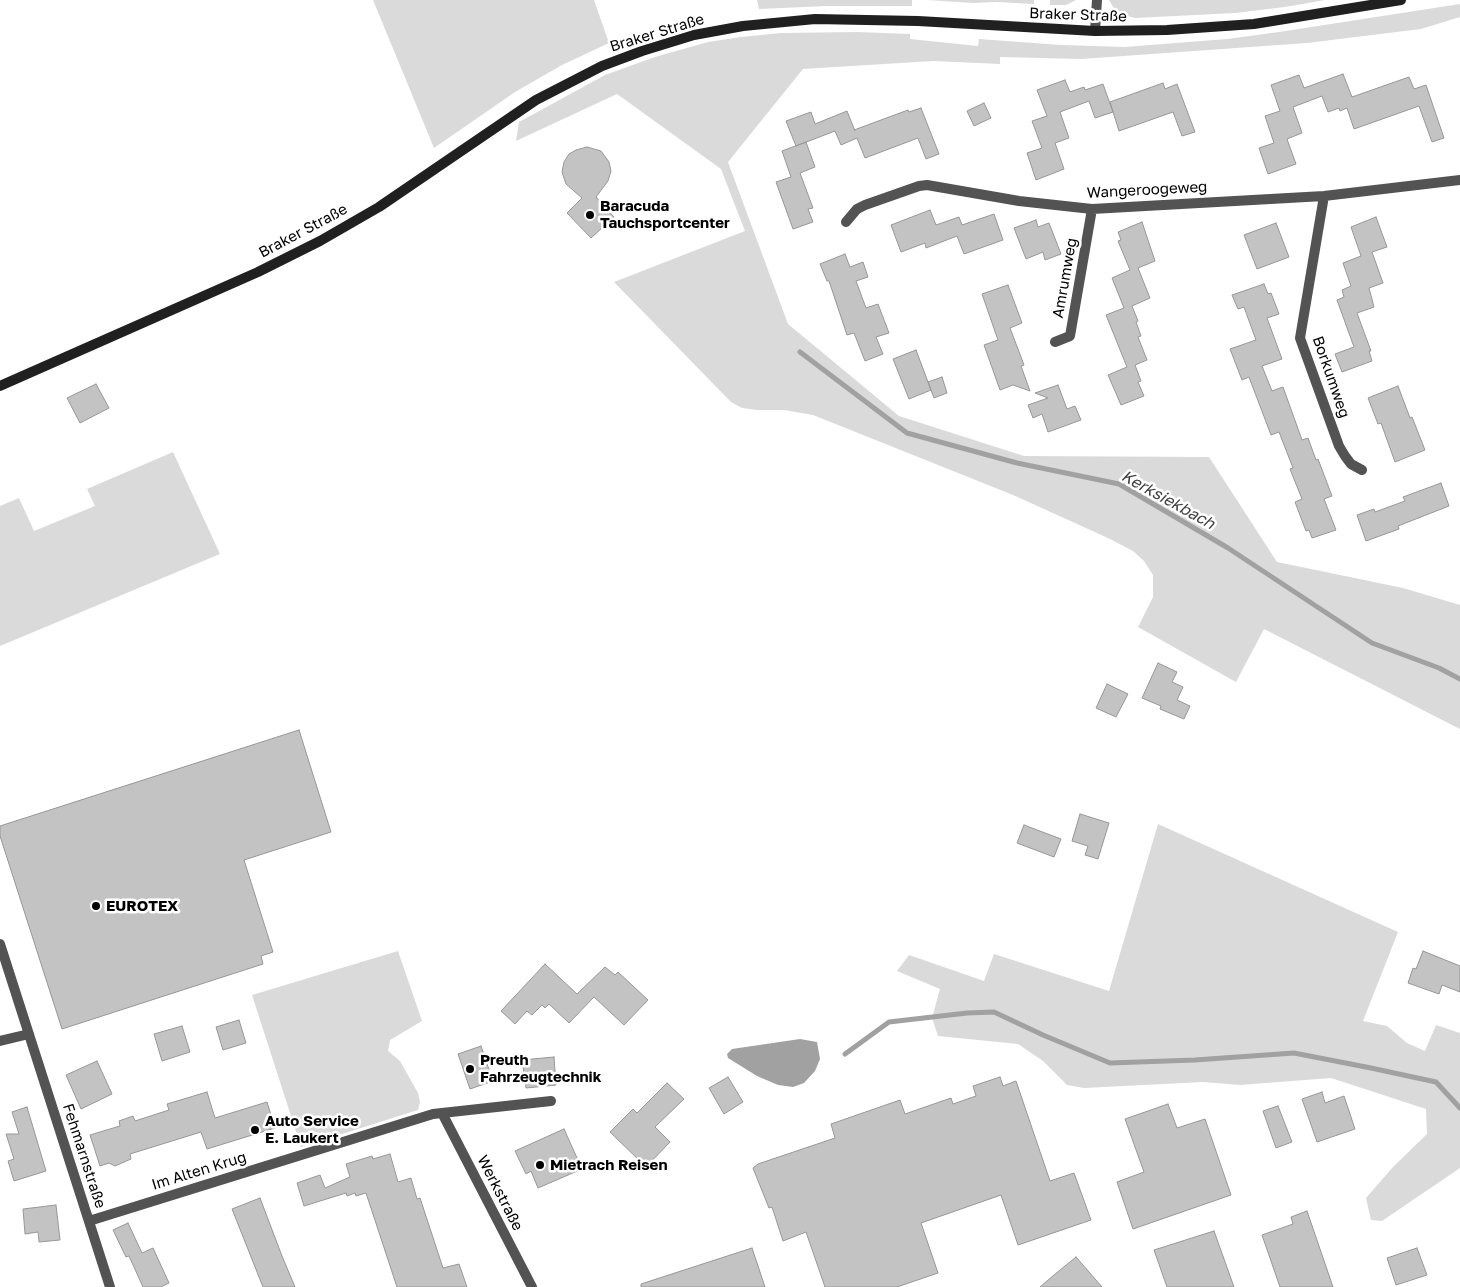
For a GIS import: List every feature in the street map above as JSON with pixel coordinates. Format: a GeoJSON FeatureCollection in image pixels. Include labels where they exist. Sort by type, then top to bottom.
{"type":"FeatureCollection","features":[{"type":"Feature","properties":{"kind":"main road","name":"Braker Straße"},"geometry":{"type":"LineString","coordinates":[[0,386],[258,272],[320,242],[378,207],[536,100],[602,66],[642,51],[704,33],[743,26],[815,19],[918,21],[1095,31],[1211,28],[1294,18],[1401,0]]}},
{"type":"Feature","properties":{"kind":"street"},"geometry":{"type":"LineString","coordinates":[[1095,31],[1097,0]]}},
{"type":"Feature","properties":{"kind":"street","name":"Wangeroogeweg"},"geometry":{"type":"LineString","coordinates":[[846,222],[857,209],[865,205],[919,186],[927,185],[1034,203],[1092,209],[1324,196],[1460,180]]}},
{"type":"Feature","properties":{"kind":"street","name":"Borkumweg"},"geometry":{"type":"LineString","coordinates":[[1324,196],[1300,338],[1342,451],[1351,464],[1362,470]]}},
{"type":"Feature","properties":{"kind":"street","name":"Amrumweg"},"geometry":{"type":"LineString","coordinates":[[1055,342],[1070,336],[1092,209]]}},
{"type":"Feature","properties":{"kind":"street","name":"Fehmarnstraße"},"geometry":{"type":"LineString","coordinates":[[0,944],[110,1287]]}},
{"type":"Feature","properties":{"kind":"street"},"geometry":{"type":"LineString","coordinates":[[0,1041],[29,1034]]}},
{"type":"Feature","properties":{"kind":"street","name":"Im Alten Krug"},"geometry":{"type":"LineString","coordinates":[[89,1221],[404,1123],[442,1113],[551,1101]]}},
{"type":"Feature","properties":{"kind":"street","name":"Werkstraße"},"geometry":{"type":"LineString","coordinates":[[442,1113],[532,1287]]}},
{"type":"Feature","properties":{"kind":"shaded area"},"geometry":{"type":"Polygon","coordinates":[[[373,0],[594,0],[609,43],[562,65],[515,92],[434,148],[373,0]]]}},
{"type":"Feature","properties":{"kind":"shaded area"},"geometry":{"type":"Polygon","coordinates":[[[757,0],[912,0],[912,6],[827,6],[759,9],[757,0]]]}},
{"type":"Feature","properties":{"kind":"shaded area"},"geometry":{"type":"Polygon","coordinates":[[[927,0],[1034,0],[1034,4],[973,3],[927,0]]]}},
{"type":"Feature","properties":{"kind":"shaded area"},"geometry":{"type":"Polygon","coordinates":[[[1050,0],[1076,0],[1066,5],[1050,5],[1050,0]]]}},
{"type":"Feature","properties":{"kind":"shaded area"},"geometry":{"type":"Polygon","coordinates":[[[1109,0],[1325,0],[1235,13],[1135,18],[1123,15],[1115,10],[1109,0]]]}},
{"type":"Feature","properties":{"kind":"shaded area"},"geometry":{"type":"Polygon","coordinates":[[[1460,4],[1460,17],[1421,29],[1307,43],[1081,59],[1000,57],[1000,64],[933,61],[803,69],[728,162],[788,324],[899,416],[1024,456],[1209,457],[1277,562],[1403,588],[1460,605],[1460,729],[1264,629],[1236,682],[1138,627],[1153,597],[1153,575],[1144,561],[1133,551],[1013,495],[813,415],[784,410],[742,408],[731,402],[614,282],[745,231],[721,169],[617,94],[516,141],[519,122],[605,75],[655,57],[708,42],[741,37],[781,33],[857,32],[910,34],[910,39],[978,46],[979,39],[1061,45],[1125,47],[1227,39],[1460,4]]]}},
{"type":"Feature","properties":{"kind":"shaded area"},"geometry":{"type":"Polygon","coordinates":[[[173,452],[220,554],[0,646],[0,506],[19,498],[34,531],[95,506],[87,489],[173,452]]]}},
{"type":"Feature","properties":{"kind":"shaded area"},"geometry":{"type":"Polygon","coordinates":[[[1158,824],[1398,932],[1363,1021],[1387,1026],[1407,1043],[1425,1051],[1436,1025],[1460,1033],[1460,1168],[1382,1221],[1371,1220],[1366,1198],[1393,1167],[1427,1134],[1426,1109],[1331,1078],[1240,1085],[1203,1082],[1084,1088],[1067,1085],[1043,1061],[1018,1044],[938,1036],[932,1018],[940,989],[897,971],[909,955],[984,981],[994,954],[1109,991],[1158,824]]]}},
{"type":"Feature","properties":{"kind":"shaded area"},"geometry":{"type":"Polygon","coordinates":[[[398,951],[422,1021],[390,1040],[388,1051],[400,1061],[418,1093],[420,1102],[418,1110],[301,1147],[252,995],[398,951]]]}},
{"type":"Feature","properties":{"kind":"shaded area"},"geometry":{"type":"Polygon","coordinates":[[[800,1039],[817,1042],[820,1059],[815,1071],[804,1083],[793,1087],[778,1085],[757,1076],[728,1058],[727,1054],[732,1049],[800,1039]]]}},
{"type":"Feature","properties":{"kind":"building"},"geometry":{"type":"Polygon","coordinates":[[[1343,74],[1352,97],[1409,77],[1414,89],[1426,85],[1444,138],[1432,142],[1419,106],[1354,129],[1347,108],[1340,111],[1339,108],[1328,112],[1322,96],[1293,107],[1302,133],[1287,139],[1296,164],[1268,174],[1259,148],[1274,143],[1265,116],[1280,111],[1271,85],[1299,75],[1304,88],[1343,74]]]}},
{"type":"Feature","properties":{"kind":"building"},"geometry":{"type":"Polygon","coordinates":[[[1065,80],[1070,92],[1084,87],[1085,90],[1103,84],[1113,112],[1095,118],[1089,101],[1060,112],[1069,138],[1055,143],[1064,169],[1036,180],[1027,153],[1042,148],[1032,121],[1047,116],[1037,90],[1065,80]]]}},
{"type":"Feature","properties":{"kind":"building"},"geometry":{"type":"Polygon","coordinates":[[[1163,83],[1165,89],[1177,84],[1195,132],[1182,136],[1173,112],[1119,131],[1110,102],[1163,83]]]}},
{"type":"Feature","properties":{"kind":"building"},"geometry":{"type":"Polygon","coordinates":[[[984,103],[991,118],[974,126],[967,111],[984,103]]]}},
{"type":"Feature","properties":{"kind":"building"},"geometry":{"type":"Polygon","coordinates":[[[921,108],[939,154],[926,159],[918,138],[865,158],[857,138],[841,145],[835,131],[796,146],[786,121],[811,112],[815,124],[847,111],[855,130],[908,110],[909,112],[921,108]]]}},
{"type":"Feature","properties":{"kind":"building"},"geometry":{"type":"Polygon","coordinates":[[[806,142],[815,167],[800,173],[813,208],[808,209],[813,222],[793,229],[776,182],[791,177],[782,151],[806,142]]]}},
{"type":"Feature","properties":{"kind":"building"},"geometry":{"type":"Polygon","coordinates":[[[587,147],[601,151],[609,162],[611,171],[608,181],[596,197],[614,217],[591,238],[567,213],[582,198],[566,184],[562,172],[564,162],[569,154],[587,147]]]}},
{"type":"Feature","properties":{"kind":"building"},"geometry":{"type":"Polygon","coordinates":[[[930,210],[936,225],[959,217],[962,225],[994,214],[1003,240],[964,254],[957,236],[926,248],[925,243],[901,252],[891,225],[930,210]]]}},
{"type":"Feature","properties":{"kind":"building"},"geometry":{"type":"Polygon","coordinates":[[[1376,217],[1387,247],[1372,252],[1383,283],[1369,288],[1374,307],[1357,313],[1371,351],[1369,351],[1372,361],[1342,372],[1335,354],[1354,347],[1337,300],[1344,297],[1342,290],[1351,286],[1343,263],[1361,256],[1351,227],[1376,217]]]}},
{"type":"Feature","properties":{"kind":"building"},"geometry":{"type":"Polygon","coordinates":[[[1036,220],[1038,227],[1049,223],[1061,254],[1045,260],[1043,252],[1026,259],[1014,228],[1036,220]]]}},
{"type":"Feature","properties":{"kind":"building"},"geometry":{"type":"Polygon","coordinates":[[[1142,222],[1155,261],[1138,268],[1150,298],[1132,306],[1141,336],[1138,337],[1147,360],[1135,365],[1141,381],[1138,382],[1144,396],[1121,405],[1108,375],[1127,367],[1106,315],[1124,308],[1112,278],[1130,270],[1118,241],[1121,240],[1118,232],[1142,222]]]}},
{"type":"Feature","properties":{"kind":"building"},"geometry":{"type":"Polygon","coordinates":[[[1276,223],[1289,257],[1257,269],[1244,235],[1276,223]]]}},
{"type":"Feature","properties":{"kind":"building"},"geometry":{"type":"Polygon","coordinates":[[[845,254],[850,267],[863,262],[868,277],[856,281],[866,308],[878,304],[889,333],[876,337],[883,354],[865,361],[854,333],[847,335],[829,281],[827,281],[820,264],[845,254]]]}},
{"type":"Feature","properties":{"kind":"building"},"geometry":{"type":"Polygon","coordinates":[[[1264,284],[1268,294],[1271,293],[1279,314],[1267,318],[1282,359],[1262,366],[1272,391],[1283,387],[1302,440],[1308,438],[1332,496],[1324,499],[1336,530],[1312,538],[1309,530],[1306,531],[1295,502],[1302,499],[1290,469],[1293,468],[1279,432],[1271,435],[1249,377],[1242,380],[1230,349],[1256,340],[1244,307],[1238,309],[1232,295],[1264,284]]]}},
{"type":"Feature","properties":{"kind":"building"},"geometry":{"type":"Polygon","coordinates":[[[1008,285],[1022,323],[1010,328],[1024,365],[1021,366],[1030,391],[1013,385],[1000,390],[984,345],[998,340],[982,294],[1008,285]]]}},
{"type":"Feature","properties":{"kind":"building"},"geometry":{"type":"Polygon","coordinates":[[[916,350],[931,390],[909,399],[893,359],[916,350]]]}},
{"type":"Feature","properties":{"kind":"building"},"geometry":{"type":"Polygon","coordinates":[[[942,377],[947,393],[934,398],[928,382],[942,377]]]}},
{"type":"Feature","properties":{"kind":"building"},"geometry":{"type":"Polygon","coordinates":[[[96,384],[109,408],[80,423],[67,398],[96,384]]]}},
{"type":"Feature","properties":{"kind":"building"},"geometry":{"type":"Polygon","coordinates":[[[1058,385],[1067,409],[1075,406],[1081,420],[1048,432],[1042,414],[1033,418],[1028,405],[1048,398],[1035,393],[1058,385]]]}},
{"type":"Feature","properties":{"kind":"building"},"geometry":{"type":"Polygon","coordinates":[[[1398,386],[1425,450],[1395,462],[1381,423],[1378,424],[1368,398],[1398,386]]]}},
{"type":"Feature","properties":{"kind":"building"},"geometry":{"type":"Polygon","coordinates":[[[1441,483],[1449,506],[1398,526],[1399,529],[1366,541],[1357,515],[1374,509],[1375,512],[1405,501],[1403,497],[1441,483]]]}},
{"type":"Feature","properties":{"kind":"building"},"geometry":{"type":"Polygon","coordinates":[[[1158,663],[1177,672],[1172,682],[1183,687],[1177,700],[1190,706],[1184,719],[1160,709],[1161,706],[1142,698],[1158,663]]]}},
{"type":"Feature","properties":{"kind":"building"},"geometry":{"type":"Polygon","coordinates":[[[1107,684],[1128,694],[1116,717],[1096,708],[1107,684]]]}},
{"type":"Feature","properties":{"kind":"building"},"geometry":{"type":"Polygon","coordinates":[[[299,730],[331,832],[244,860],[273,952],[261,956],[263,964],[62,1029],[0,836],[0,826],[299,730]]]}},
{"type":"Feature","properties":{"kind":"building"},"geometry":{"type":"Polygon","coordinates":[[[1080,814],[1109,823],[1098,859],[1085,855],[1088,846],[1072,841],[1080,814]]]}},
{"type":"Feature","properties":{"kind":"building"},"geometry":{"type":"Polygon","coordinates":[[[1024,825],[1061,839],[1054,857],[1017,843],[1024,825]]]}},
{"type":"Feature","properties":{"kind":"building"},"geometry":{"type":"Polygon","coordinates":[[[1423,951],[1460,966],[1460,992],[1442,985],[1439,994],[1408,983],[1413,968],[1416,969],[1423,951]]]}},
{"type":"Feature","properties":{"kind":"building"},"geometry":{"type":"Polygon","coordinates":[[[545,964],[577,994],[605,967],[615,975],[618,972],[648,1000],[624,1025],[594,997],[569,1023],[549,1004],[545,1008],[542,1005],[532,1015],[527,1011],[515,1024],[501,1011],[545,964]]]}},
{"type":"Feature","properties":{"kind":"building"},"geometry":{"type":"Polygon","coordinates":[[[239,1020],[246,1043],[223,1050],[216,1027],[239,1020]]]}},
{"type":"Feature","properties":{"kind":"building"},"geometry":{"type":"Polygon","coordinates":[[[182,1026],[190,1052],[162,1061],[154,1034],[182,1026]]]}},
{"type":"Feature","properties":{"kind":"building"},"geometry":{"type":"Polygon","coordinates":[[[481,1046],[493,1081],[470,1089],[458,1054],[481,1046]]]}},
{"type":"Feature","properties":{"kind":"building"},"geometry":{"type":"Polygon","coordinates":[[[554,1057],[556,1085],[526,1088],[522,1060],[554,1057]]]}},
{"type":"Feature","properties":{"kind":"building"},"geometry":{"type":"Polygon","coordinates":[[[97,1061],[112,1094],[81,1109],[66,1075],[97,1061]]]}},
{"type":"Feature","properties":{"kind":"building"},"geometry":{"type":"Polygon","coordinates":[[[728,1077],[743,1102],[724,1114],[709,1088],[728,1077]]]}},
{"type":"Feature","properties":{"kind":"building"},"geometry":{"type":"Polygon","coordinates":[[[1000,1077],[1003,1086],[1016,1081],[1050,1181],[1074,1173],[1091,1220],[1018,1245],[1001,1195],[921,1223],[938,1273],[897,1287],[825,1287],[806,1232],[783,1241],[772,1207],[769,1208],[753,1168],[758,1164],[835,1138],[831,1124],[900,1100],[905,1114],[951,1098],[953,1104],[976,1096],[973,1086],[1000,1077]]]}},
{"type":"Feature","properties":{"kind":"building"},"geometry":{"type":"Polygon","coordinates":[[[667,1083],[684,1099],[655,1127],[670,1142],[646,1167],[610,1132],[633,1109],[637,1113],[667,1083]]]}},
{"type":"Feature","properties":{"kind":"building"},"geometry":{"type":"Polygon","coordinates":[[[207,1092],[215,1118],[267,1102],[275,1128],[207,1149],[201,1132],[130,1154],[131,1159],[115,1166],[109,1163],[100,1166],[90,1135],[120,1126],[119,1121],[133,1116],[135,1121],[169,1110],[167,1104],[207,1092]]]}},
{"type":"Feature","properties":{"kind":"building"},"geometry":{"type":"Polygon","coordinates":[[[1322,1092],[1325,1103],[1344,1096],[1355,1129],[1317,1142],[1302,1099],[1322,1092]]]}},
{"type":"Feature","properties":{"kind":"building"},"geometry":{"type":"Polygon","coordinates":[[[1168,1104],[1177,1128],[1205,1119],[1231,1195],[1133,1229],[1117,1182],[1144,1172],[1125,1119],[1168,1104]]]}},
{"type":"Feature","properties":{"kind":"building"},"geometry":{"type":"Polygon","coordinates":[[[1278,1106],[1292,1142],[1276,1148],[1263,1111],[1278,1106]]]}},
{"type":"Feature","properties":{"kind":"building"},"geometry":{"type":"Polygon","coordinates":[[[27,1107],[46,1171],[14,1181],[8,1161],[14,1159],[6,1134],[19,1134],[12,1112],[27,1107]]]}},
{"type":"Feature","properties":{"kind":"building"},"geometry":{"type":"Polygon","coordinates":[[[564,1129],[582,1169],[538,1188],[531,1171],[526,1174],[515,1151],[564,1129]]]}},
{"type":"Feature","properties":{"kind":"building"},"geometry":{"type":"Polygon","coordinates":[[[390,1154],[398,1182],[411,1178],[417,1199],[420,1198],[443,1268],[459,1264],[467,1287],[397,1287],[366,1193],[356,1196],[355,1193],[347,1196],[346,1193],[304,1206],[297,1183],[320,1175],[325,1188],[350,1177],[346,1164],[372,1156],[373,1159],[390,1154]]]}},
{"type":"Feature","properties":{"kind":"building"},"geometry":{"type":"Polygon","coordinates":[[[260,1198],[295,1287],[263,1287],[232,1209],[260,1198]]]}},
{"type":"Feature","properties":{"kind":"building"},"geometry":{"type":"Polygon","coordinates":[[[56,1205],[60,1240],[39,1242],[38,1232],[25,1234],[23,1209],[56,1205]]]}},
{"type":"Feature","properties":{"kind":"building"},"geometry":{"type":"Polygon","coordinates":[[[1307,1211],[1333,1287],[1280,1287],[1262,1235],[1293,1224],[1291,1217],[1307,1211]]]}},
{"type":"Feature","properties":{"kind":"building"},"geometry":{"type":"Polygon","coordinates":[[[128,1223],[142,1253],[153,1248],[169,1283],[161,1287],[143,1287],[129,1256],[126,1257],[113,1230],[128,1223]]]}},
{"type":"Feature","properties":{"kind":"building"},"geometry":{"type":"Polygon","coordinates":[[[1214,1231],[1234,1287],[1167,1287],[1154,1250],[1214,1231]]]}},
{"type":"Feature","properties":{"kind":"building"},"geometry":{"type":"Polygon","coordinates":[[[752,1248],[765,1287],[641,1287],[641,1284],[752,1248]]]}},
{"type":"Feature","properties":{"kind":"building"},"geometry":{"type":"Polygon","coordinates":[[[1417,1248],[1427,1275],[1396,1285],[1387,1258],[1417,1248]]]}},
{"type":"Feature","properties":{"kind":"building"},"geometry":{"type":"Polygon","coordinates":[[[1076,1257],[1102,1287],[1040,1287],[1054,1275],[1076,1257]]]}},
{"type":"Feature","properties":{"kind":"waterway","name":"Kerksiekbach"},"geometry":{"type":"LineString","coordinates":[[800,352],[907,433],[1017,463],[1119,484],[1228,548],[1372,643],[1439,668],[1460,679]]}},
{"type":"Feature","properties":{"kind":"waterway"},"geometry":{"type":"LineString","coordinates":[[845,1054],[889,1022],[967,1013],[994,1012],[1110,1063],[1195,1060],[1294,1053],[1436,1082],[1460,1108]]}},
{"type":"Feature","properties":{"kind":"place","name":"Baracuda Tauchsportcenter"},"geometry":{"type":"Point","coordinates":[590,215]}},
{"type":"Feature","properties":{"kind":"place","name":"EUROTEX"},"geometry":{"type":"Point","coordinates":[96,906]}},
{"type":"Feature","properties":{"kind":"place","name":"Preuth Fahrzeugtechnik"},"geometry":{"type":"Point","coordinates":[470,1069]}},
{"type":"Feature","properties":{"kind":"place","name":"Auto Service E. Laukert"},"geometry":{"type":"Point","coordinates":[255,1130]}},
{"type":"Feature","properties":{"kind":"place","name":"Mietrach Reisen"},"geometry":{"type":"Point","coordinates":[540,1165]}}]}
